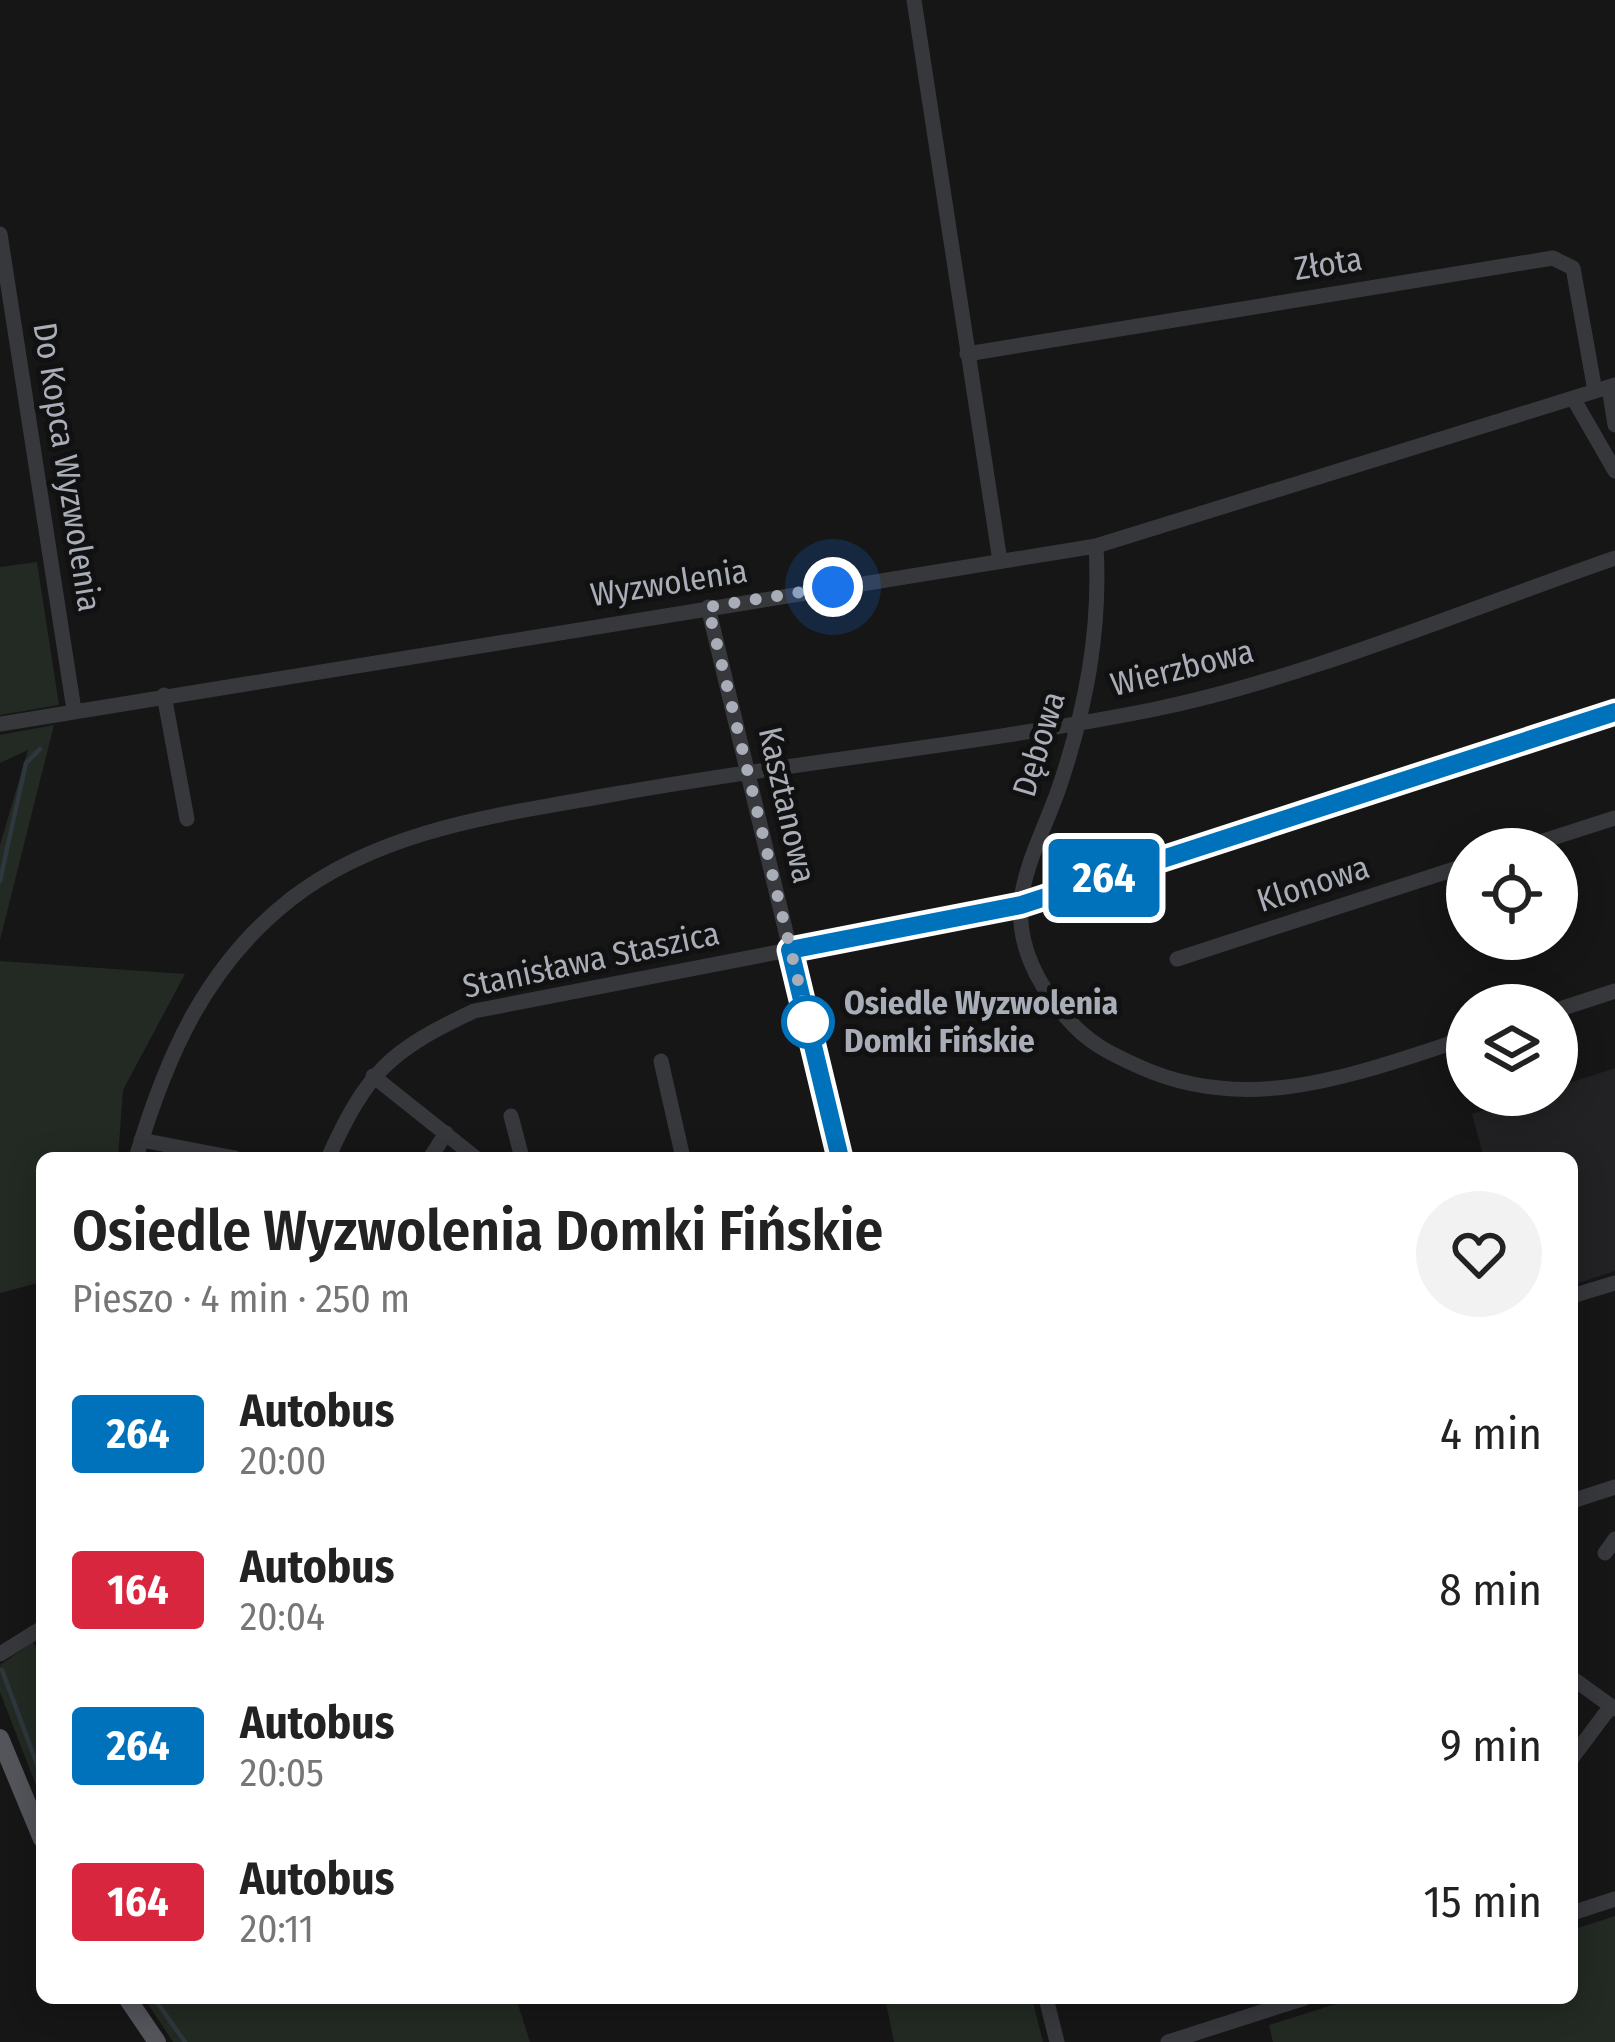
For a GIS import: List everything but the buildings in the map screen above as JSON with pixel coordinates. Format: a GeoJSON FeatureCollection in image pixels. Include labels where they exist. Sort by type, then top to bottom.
{"type":"FeatureCollection","features":[{"type":"Feature","properties":{"kind":"main road"},"geometry":{"type":"LineString","coordinates":[[0,1738],[36,1825]]}},
{"type":"Feature","properties":{"kind":"main road"},"geometry":{"type":"LineString","coordinates":[[131,2004],[157,2042]]}},
{"type":"Feature","properties":{"kind":"street"},"geometry":{"type":"LineString","coordinates":[[914,0],[1000,561]]}},
{"type":"Feature","properties":{"kind":"street","name":"Do Kopca Wyzwolenia"},"geometry":{"type":"LineString","coordinates":[[0,234],[74,710]]}},
{"type":"Feature","properties":{"kind":"street","name":"Złota"},"geometry":{"type":"LineString","coordinates":[[967,354],[1553,258],[1573,268],[1606,388]]}},
{"type":"Feature","properties":{"kind":"street"},"geometry":{"type":"LineString","coordinates":[[1606,388],[1615,425]]}},
{"type":"Feature","properties":{"kind":"street","name":"Wyzwolenia"},"geometry":{"type":"LineString","coordinates":[[0,724],[1096,545],[1606,388]]}},
{"type":"Feature","properties":{"kind":"street"},"geometry":{"type":"LineString","coordinates":[[1573,398],[1615,470]]}},
{"type":"Feature","properties":{"kind":"street","name":"Dębowa"},"geometry":{"type":"LineString","coordinates":[[1096,545],[1098,616],[1078,724],[1021,905],[1030,963],[1042,989],[1090,1044],[1169,1080],[1237,1093],[1326,1082],[1446,1045]]}},
{"type":"Feature","properties":{"kind":"street","name":"Wierzbowa"},"geometry":{"type":"LineString","coordinates":[[138,1152],[161,1073],[190,1011],[230,960],[291,898],[374,852],[464,821],[748,770],[1158,709],[1277,675],[1615,558]]}},
{"type":"Feature","properties":{"kind":"street","name":"Kasztanowa"},"geometry":{"type":"LineString","coordinates":[[708,607],[839,1152]]}},
{"type":"Feature","properties":{"kind":"street"},"geometry":{"type":"LineString","coordinates":[[164,695],[187,819]]}},
{"type":"Feature","properties":{"kind":"street","name":"Stanisława Staszica"},"geometry":{"type":"LineString","coordinates":[[331,1152],[373,1076],[409,1042],[474,1011],[1021,905],[1615,712]]}},
{"type":"Feature","properties":{"kind":"street"},"geometry":{"type":"LineString","coordinates":[[1578,830],[1615,818]]}},
{"type":"Feature","properties":{"kind":"street","name":"Klonowa"},"geometry":{"type":"LineString","coordinates":[[1178,959],[1446,872]]}},
{"type":"Feature","properties":{"kind":"street"},"geometry":{"type":"LineString","coordinates":[[1578,1003],[1615,991]]}},
{"type":"Feature","properties":{"kind":"street"},"geometry":{"type":"LineString","coordinates":[[661,1061],[681,1152]]}},
{"type":"Feature","properties":{"kind":"street"},"geometry":{"type":"LineString","coordinates":[[373,1076],[469,1152]]}},
{"type":"Feature","properties":{"kind":"street"},"geometry":{"type":"LineString","coordinates":[[511,1116],[520,1152]]}},
{"type":"Feature","properties":{"kind":"street"},"geometry":{"type":"LineString","coordinates":[[434,1152],[446,1133]]}},
{"type":"Feature","properties":{"kind":"street"},"geometry":{"type":"LineString","coordinates":[[141,1140],[204,1152]]}},
{"type":"Feature","properties":{"kind":"street"},"geometry":{"type":"LineString","coordinates":[[1578,1294],[1615,1283]]}},
{"type":"Feature","properties":{"kind":"street"},"geometry":{"type":"LineString","coordinates":[[1578,1499],[1615,1487]]}},
{"type":"Feature","properties":{"kind":"street"},"geometry":{"type":"LineString","coordinates":[[0,1654],[36,1632]]}},
{"type":"Feature","properties":{"kind":"street"},"geometry":{"type":"LineString","coordinates":[[1578,1681],[1611,1700],[1578,1749]]}},
{"type":"Feature","properties":{"kind":"street"},"geometry":{"type":"LineString","coordinates":[[1578,1911],[1615,1899]]}},
{"type":"Feature","properties":{"kind":"street"},"geometry":{"type":"LineString","coordinates":[[1048,2004],[1057,2042]]}},
{"type":"Feature","properties":{"kind":"street"},"geometry":{"type":"LineString","coordinates":[[1168,2042],[1286,2004]]}},
{"type":"Feature","properties":{"kind":"shaded area"},"geometry":{"type":"Polygon","coordinates":[[[37,562],[59,705],[0,715],[0,567],[37,562]]]}},
{"type":"Feature","properties":{"kind":"shaded area"},"geometry":{"type":"Polygon","coordinates":[[[54,725],[0,940],[0,845],[28,750],[0,763],[0,735],[54,725]]]}},
{"type":"Feature","properties":{"kind":"shaded area"},"geometry":{"type":"Polygon","coordinates":[[[0,961],[185,974],[123,1090],[118,1152],[36,1152],[36,1284],[0,1293],[0,961]]]}},
{"type":"Feature","properties":{"kind":"shaded area"},"geometry":{"type":"Polygon","coordinates":[[[1615,1068],[1615,1271],[1578,1283],[1578,1152],[1482,1152],[1473,1116],[1578,1116],[1578,1080],[1615,1068]]]}},
{"type":"Feature","properties":{"kind":"shaded area"},"geometry":{"type":"Polygon","coordinates":[[[33,1642],[36,1785],[0,1692],[0,1665],[33,1642]]]}},
{"type":"Feature","properties":{"kind":"shaded area"},"geometry":{"type":"Polygon","coordinates":[[[1615,1916],[1615,2042],[1273,2042],[1269,2025],[1336,2004],[1578,2004],[1578,1928],[1615,1916]]]}},
{"type":"Feature","properties":{"kind":"shaded area"},"geometry":{"type":"Polygon","coordinates":[[[148,2004],[518,2004],[530,2042],[173,2042],[148,2004]]]}},
{"type":"Feature","properties":{"kind":"shaded area"},"geometry":{"type":"Polygon","coordinates":[[[886,2004],[1034,2004],[1043,2042],[894,2042],[886,2004]]]}},
{"type":"Feature","properties":{"kind":"waterway"},"geometry":{"type":"LineString","coordinates":[[0,881],[26,763],[40,749]]}},
{"type":"Feature","properties":{"kind":"waterway"},"geometry":{"type":"LineString","coordinates":[[2,1670],[36,1762]]}},
{"type":"Feature","properties":{"kind":"waterway"},"geometry":{"type":"LineString","coordinates":[[158,2004],[185,2042]]}},
{"type":"Feature","properties":{"kind":"bus line","name":"264"},"geometry":{"type":"LineString","coordinates":[[839,1152],[790,950],[1021,905],[1615,712]]}},
{"type":"Feature","properties":{"kind":"place","name":"Osiedle Wyzwolenia Domki Fińskie"},"geometry":{"type":"Point","coordinates":[808,1022]}},
{"type":"Feature","properties":{"kind":"route"},"geometry":{"type":"LineString","coordinates":[[808,1022],[708,607],[833,587]]}}]}
